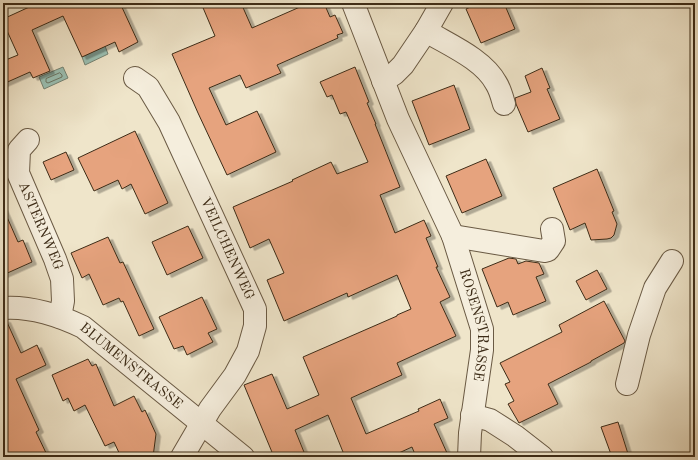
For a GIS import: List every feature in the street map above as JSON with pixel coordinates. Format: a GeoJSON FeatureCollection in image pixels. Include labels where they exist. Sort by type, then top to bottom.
{"type":"FeatureCollection","features":[{"type":"Feature","properties":{"kind":"street","name":"ROSENSTRASSE"},"geometry":{"type":"LineString","coordinates":[[353,3],[398,119],[453,236],[482,329],[482,350],[472,415],[469,457]]}},
{"type":"Feature","properties":{"kind":"street"},"geometry":{"type":"LineString","coordinates":[[383,81],[394,74],[402,65],[426,31],[442,3]]}},
{"type":"Feature","properties":{"kind":"street"},"geometry":{"type":"LineString","coordinates":[[426,31],[474,59],[487,70],[496,83],[504,104]]}},
{"type":"Feature","properties":{"kind":"street","name":"VEILCHENWEG"},"geometry":{"type":"LineString","coordinates":[[135,78],[148,87],[169,122],[256,309],[255,326],[248,351],[235,375],[201,423],[182,457]]}},
{"type":"Feature","properties":{"kind":"street","name":"ASTERNWEG"},"geometry":{"type":"LineString","coordinates":[[28,140],[19,150],[18,173],[55,259],[62,279],[63,301],[60,317]]}},
{"type":"Feature","properties":{"kind":"street"},"geometry":{"type":"LineString","coordinates":[[453,236],[544,251],[548,250],[554,241],[552,229]]}},
{"type":"Feature","properties":{"kind":"street"},"geometry":{"type":"LineString","coordinates":[[627,384],[639,335],[655,288],[672,261]]}},
{"type":"Feature","properties":{"kind":"street","name":"BLUMENSTRASSE"},"geometry":{"type":"LineString","coordinates":[[3,308],[42,311],[83,327],[243,457]]}},
{"type":"Feature","properties":{"kind":"street"},"geometry":{"type":"LineString","coordinates":[[472,415],[490,420],[515,436],[542,457]]}},
{"type":"Feature","properties":{"kind":"water"},"geometry":{"type":"Polygon","coordinates":[[[105,46],[108,54],[85,65],[82,57],[105,46]]]}},
{"type":"Feature","properties":{"kind":"water"},"geometry":{"type":"Polygon","coordinates":[[[63,67],[68,78],[44,89],[39,77],[63,67]]]}},
{"type":"Feature","properties":{"kind":"building"},"geometry":{"type":"Polygon","coordinates":[[[38,3],[120,3],[138,42],[119,52],[115,42],[82,57],[63,16],[32,30],[50,71],[33,78],[30,72],[3,84],[3,61],[18,55],[3,19],[38,3]]]}},
{"type":"Feature","properties":{"kind":"building"},"geometry":{"type":"Polygon","coordinates":[[[201,3],[241,3],[252,28],[309,3],[324,3],[330,17],[335,15],[343,33],[337,35],[338,38],[277,65],[281,73],[246,88],[240,75],[209,88],[226,125],[257,111],[276,152],[227,175],[172,54],[215,36],[201,3]]]}},
{"type":"Feature","properties":{"kind":"building"},"geometry":{"type":"Polygon","coordinates":[[[479,3],[504,3],[515,29],[481,43],[466,9],[479,3]]]}},
{"type":"Feature","properties":{"kind":"building"},"geometry":{"type":"Polygon","coordinates":[[[355,67],[369,102],[367,103],[400,187],[380,195],[395,233],[424,220],[431,236],[426,238],[438,267],[436,267],[450,297],[440,302],[456,336],[397,363],[402,375],[351,398],[366,434],[419,411],[418,409],[440,399],[448,418],[434,424],[447,453],[437,457],[416,457],[412,447],[390,457],[345,457],[328,415],[295,430],[306,457],[274,457],[244,385],[272,374],[287,409],[319,395],[303,357],[411,309],[397,275],[348,297],[347,293],[284,321],[267,280],[284,273],[269,239],[250,248],[233,207],[293,181],[292,180],[331,162],[337,174],[368,162],[346,112],[340,114],[332,95],[327,97],[320,82],[355,67]]]}},
{"type":"Feature","properties":{"kind":"building"},"geometry":{"type":"Polygon","coordinates":[[[542,68],[550,88],[547,89],[560,119],[528,132],[516,104],[515,98],[531,92],[525,76],[542,68]]]}},
{"type":"Feature","properties":{"kind":"building"},"geometry":{"type":"Polygon","coordinates":[[[454,85],[470,129],[429,145],[412,101],[454,85]]]}},
{"type":"Feature","properties":{"kind":"building"},"geometry":{"type":"Polygon","coordinates":[[[135,131],[168,203],[145,214],[131,184],[122,189],[118,180],[94,191],[78,158],[135,131]]]}},
{"type":"Feature","properties":{"kind":"building"},"geometry":{"type":"Polygon","coordinates":[[[66,152],[74,170],[51,180],[43,162],[66,152]]]}},
{"type":"Feature","properties":{"kind":"building"},"geometry":{"type":"Polygon","coordinates":[[[486,159],[502,196],[462,213],[446,176],[486,159]]]}},
{"type":"Feature","properties":{"kind":"building"},"geometry":{"type":"Polygon","coordinates":[[[597,169],[614,211],[612,212],[617,224],[614,235],[611,238],[591,240],[585,223],[570,230],[553,188],[597,169]]]}},
{"type":"Feature","properties":{"kind":"building"},"geometry":{"type":"Polygon","coordinates":[[[3,208],[18,242],[23,240],[32,262],[3,275],[3,208]]]}},
{"type":"Feature","properties":{"kind":"building"},"geometry":{"type":"Polygon","coordinates":[[[188,226],[203,258],[167,275],[152,242],[188,226]]]}},
{"type":"Feature","properties":{"kind":"building"},"geometry":{"type":"Polygon","coordinates":[[[108,237],[120,263],[123,262],[154,329],[139,336],[123,301],[121,302],[119,298],[103,305],[89,274],[82,278],[71,253],[108,237]]]}},
{"type":"Feature","properties":{"kind":"building"},"geometry":{"type":"Polygon","coordinates":[[[509,258],[516,259],[518,264],[526,261],[539,263],[544,274],[536,277],[546,301],[513,315],[508,302],[497,307],[482,269],[509,258]]]}},
{"type":"Feature","properties":{"kind":"building"},"geometry":{"type":"Polygon","coordinates":[[[597,270],[607,289],[586,300],[576,281],[597,270]]]}},
{"type":"Feature","properties":{"kind":"building"},"geometry":{"type":"Polygon","coordinates":[[[202,297],[217,329],[208,333],[213,342],[187,355],[183,346],[174,349],[159,317],[202,297]]]}},
{"type":"Feature","properties":{"kind":"building"},"geometry":{"type":"Polygon","coordinates":[[[604,301],[625,341],[624,343],[548,384],[558,404],[519,423],[508,404],[514,401],[505,384],[510,382],[500,363],[562,332],[559,325],[604,301]]]}},
{"type":"Feature","properties":{"kind":"building"},"geometry":{"type":"Polygon","coordinates":[[[3,320],[6,320],[21,353],[37,345],[46,365],[16,379],[39,430],[36,432],[48,457],[9,457],[3,444],[3,320]]]}},
{"type":"Feature","properties":{"kind":"building"},"geometry":{"type":"Polygon","coordinates":[[[88,359],[92,366],[96,364],[114,406],[134,396],[142,412],[145,410],[156,434],[153,457],[140,455],[135,457],[121,457],[114,442],[105,446],[85,405],[74,411],[68,398],[63,401],[52,375],[88,359]]]}},
{"type":"Feature","properties":{"kind":"building"},"geometry":{"type":"Polygon","coordinates":[[[618,422],[629,457],[612,457],[601,427],[618,422]]]}}]}
